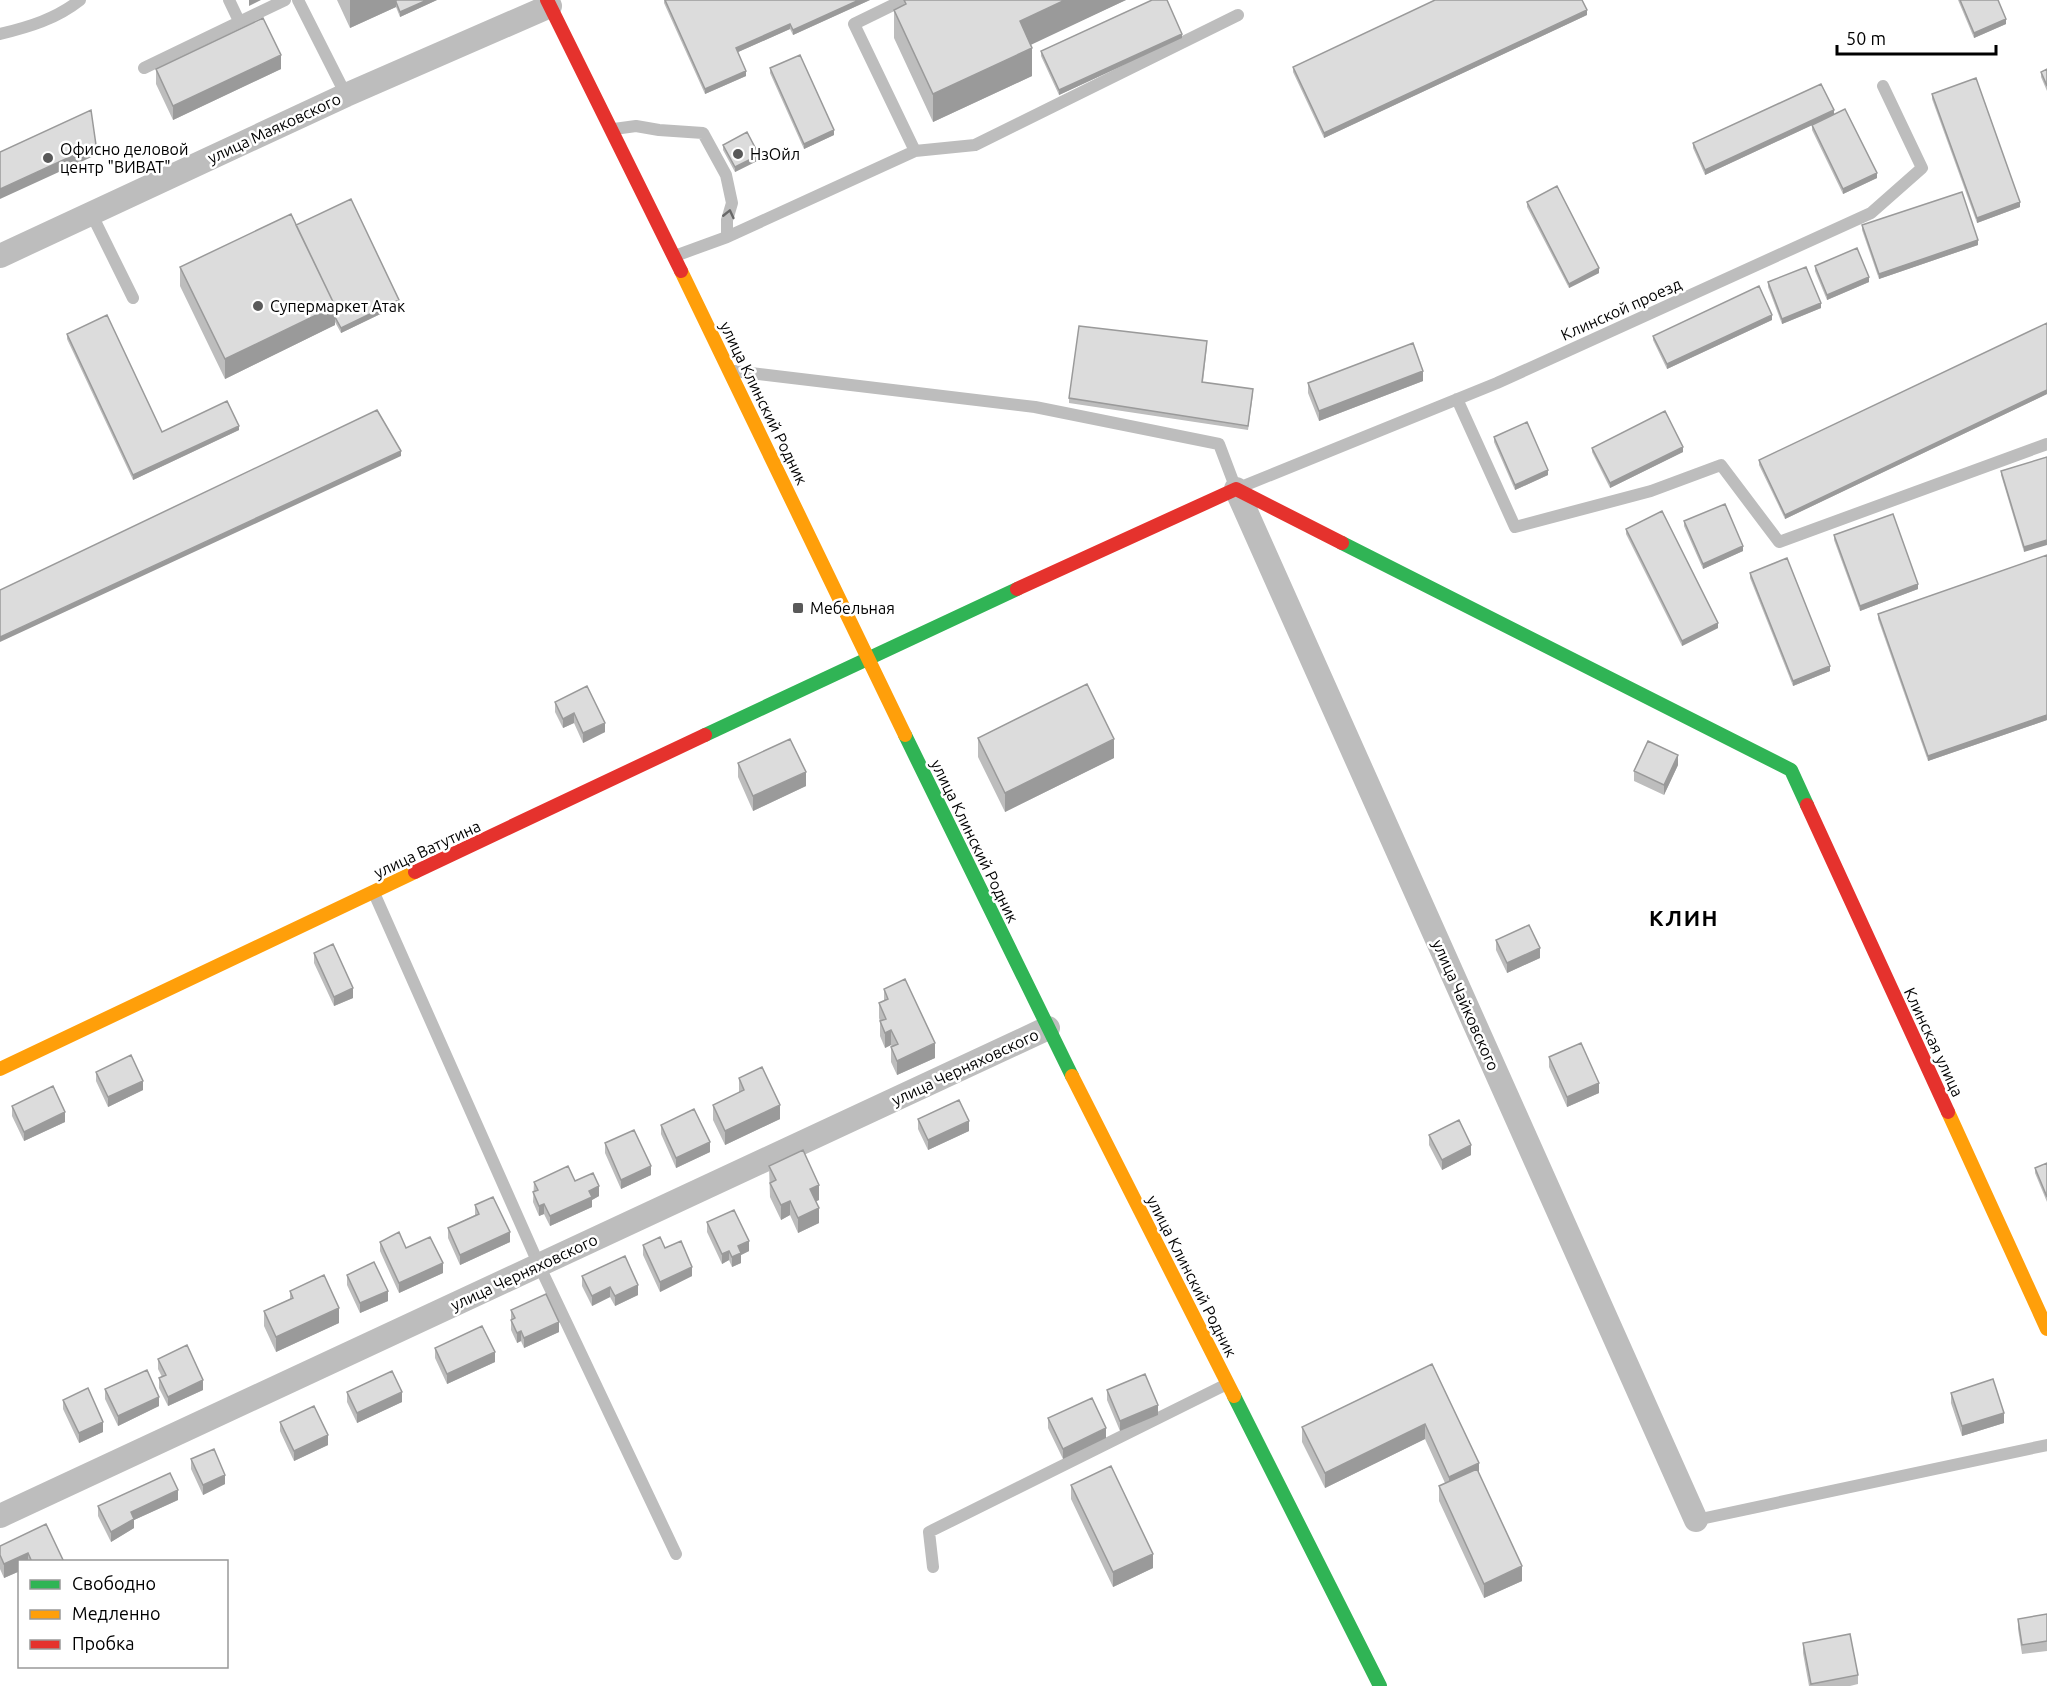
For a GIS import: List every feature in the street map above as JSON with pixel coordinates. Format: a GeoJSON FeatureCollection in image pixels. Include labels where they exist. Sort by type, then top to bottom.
{"type":"FeatureCollection","features":[{"type":"Feature","properties":{"kind":"street","name":"улица Маяковского"},"geometry":{"type":"LineString","coordinates":[[0,256],[346,95],[553,2]]}},
{"type":"Feature","properties":{"kind":"street","name":"улица Клинский Родник"},"geometry":{"type":"LineString","coordinates":[[553,2],[867,658],[1048,1028],[1380,1686]]}},
{"type":"Feature","properties":{"kind":"street","name":"улица Ватутина"},"geometry":{"type":"LineString","coordinates":[[0,1069],[867,658],[1236,489]]}},
{"type":"Feature","properties":{"kind":"street","name":"Клинская улица"},"geometry":{"type":"LineString","coordinates":[[1236,489],[1791,770],[2047,1329]]}},
{"type":"Feature","properties":{"kind":"street","name":"улица Чайковского"},"geometry":{"type":"LineString","coordinates":[[1236,489],[1696,1521]]}},
{"type":"Feature","properties":{"kind":"street","name":"улица Черняховского"},"geometry":{"type":"LineString","coordinates":[[0,1516],[1048,1028]]}},
{"type":"Feature","properties":{"kind":"lane"},"geometry":{"type":"LineString","coordinates":[[0,34],[32,26],[65,12],[80,0]]}},
{"type":"Feature","properties":{"kind":"lane"},"geometry":{"type":"LineString","coordinates":[[229,0],[239,21]]}},
{"type":"Feature","properties":{"kind":"lane"},"geometry":{"type":"LineString","coordinates":[[144,68],[285,0]]}},
{"type":"Feature","properties":{"kind":"lane"},"geometry":{"type":"LineString","coordinates":[[298,0],[346,95]]}},
{"type":"Feature","properties":{"kind":"lane"},"geometry":{"type":"LineString","coordinates":[[903,0],[854,24],[915,151]]}},
{"type":"Feature","properties":{"kind":"lane"},"geometry":{"type":"LineString","coordinates":[[674,256],[727,237],[915,151],[975,145],[1238,15]]}},
{"type":"Feature","properties":{"kind":"lane","name":"Клинской проезд"},"geometry":{"type":"LineString","coordinates":[[1236,489],[1497,383],[1871,213],[1922,168],[1883,86]]}},
{"type":"Feature","properties":{"kind":"lane"},"geometry":{"type":"LineString","coordinates":[[612,129],[636,126],[703,133],[726,175],[732,203],[727,220],[727,237]]}},
{"type":"Feature","properties":{"kind":"lane"},"geometry":{"type":"LineString","coordinates":[[91,213],[133,298]]}},
{"type":"Feature","properties":{"kind":"lane"},"geometry":{"type":"LineString","coordinates":[[730,370],[1035,407],[1219,444],[1236,489]]}},
{"type":"Feature","properties":{"kind":"lane"},"geometry":{"type":"LineString","coordinates":[[1458,399],[1515,527],[1651,491],[1721,465],[1779,542],[2047,444]]}},
{"type":"Feature","properties":{"kind":"lane"},"geometry":{"type":"LineString","coordinates":[[373,892],[539,1265],[676,1554]]}},
{"type":"Feature","properties":{"kind":"lane"},"geometry":{"type":"LineString","coordinates":[[933,1567],[929,1532],[1228,1384]]}},
{"type":"Feature","properties":{"kind":"lane"},"geometry":{"type":"LineString","coordinates":[[1696,1521],[2047,1445]]}},
{"type":"Feature","properties":{"kind":"building"},"geometry":{"type":"Polygon","coordinates":[[[396,0],[427,0],[400,12],[396,0]]]}},
{"type":"Feature","properties":{"kind":"building"},"geometry":{"type":"Polygon","coordinates":[[[665,0],[859,0],[793,30],[790,24],[736,48],[746,71],[705,89],[665,0]]]}},
{"type":"Feature","properties":{"kind":"building"},"geometry":{"type":"Polygon","coordinates":[[[904,0],[1065,0],[1020,21],[1032,48],[933,94],[894,10],[906,4],[904,0]]]}},
{"type":"Feature","properties":{"kind":"building"},"geometry":{"type":"Polygon","coordinates":[[[1152,0],[1167,0],[1182,34],[1059,90],[1041,51],[1152,0]]]}},
{"type":"Feature","properties":{"kind":"building"},"geometry":{"type":"Polygon","coordinates":[[[1435,0],[1582,0],[1587,10],[1324,133],[1293,67],[1435,0]]]}},
{"type":"Feature","properties":{"kind":"building"},"geometry":{"type":"Polygon","coordinates":[[[1960,0],[1998,0],[2006,19],[1974,33],[1960,0]]]}},
{"type":"Feature","properties":{"kind":"building"},"geometry":{"type":"Polygon","coordinates":[[[263,18],[281,55],[173,106],[156,69],[263,18]]]}},
{"type":"Feature","properties":{"kind":"building"},"geometry":{"type":"Polygon","coordinates":[[[800,55],[834,130],[804,144],[770,68],[800,55]]]}},
{"type":"Feature","properties":{"kind":"building"},"geometry":{"type":"Polygon","coordinates":[[[2047,69],[2047,86],[2041,72],[2047,69]]]}},
{"type":"Feature","properties":{"kind":"building"},"geometry":{"type":"Polygon","coordinates":[[[1976,78],[2020,202],[1977,218],[1932,94],[1976,78]]]}},
{"type":"Feature","properties":{"kind":"building"},"geometry":{"type":"Polygon","coordinates":[[[1821,84],[1834,110],[1705,170],[1693,143],[1821,84]]]}},
{"type":"Feature","properties":{"kind":"building"},"geometry":{"type":"Polygon","coordinates":[[[1845,109],[1877,173],[1843,189],[1812,125],[1845,109]]]}},
{"type":"Feature","properties":{"kind":"building","name":"Офисно деловой центр \"ВИВАТ\""},"geometry":{"type":"Polygon","coordinates":[[[91,110],[96,145],[0,189],[0,152],[91,110]]]}},
{"type":"Feature","properties":{"kind":"building"},"geometry":{"type":"Polygon","coordinates":[[[747,132],[759,155],[735,167],[723,145],[747,132]]]}},
{"type":"Feature","properties":{"kind":"building"},"geometry":{"type":"Polygon","coordinates":[[[1557,186],[1599,268],[1569,284],[1527,202],[1557,186]]]}},
{"type":"Feature","properties":{"kind":"building"},"geometry":{"type":"Polygon","coordinates":[[[1962,192],[1978,240],[1879,274],[1862,225],[1962,192]]]}},
{"type":"Feature","properties":{"kind":"building"},"geometry":{"type":"Polygon","coordinates":[[[351,199],[399,300],[341,328],[335,317],[335,306],[296,225],[351,199]]]}},
{"type":"Feature","properties":{"kind":"building","name":"Супермаркет Атак"},"geometry":{"type":"Polygon","coordinates":[[[291,214],[335,306],[225,359],[180,267],[291,214]]]}},
{"type":"Feature","properties":{"kind":"building"},"geometry":{"type":"Polygon","coordinates":[[[1857,248],[1869,277],[1827,295],[1815,266],[1857,248]]]}},
{"type":"Feature","properties":{"kind":"building"},"geometry":{"type":"Polygon","coordinates":[[[1806,267],[1821,303],[1782,319],[1768,282],[1806,267]]]}},
{"type":"Feature","properties":{"kind":"building"},"geometry":{"type":"Polygon","coordinates":[[[1759,286],[1772,315],[1667,364],[1653,336],[1759,286]]]}},
{"type":"Feature","properties":{"kind":"building"},"geometry":{"type":"Polygon","coordinates":[[[107,315],[162,432],[227,401],[239,426],[133,475],[67,334],[107,315]]]}},
{"type":"Feature","properties":{"kind":"building"},"geometry":{"type":"Polygon","coordinates":[[[2047,323],[2047,390],[1785,515],[1759,460],[2047,323]]]}},
{"type":"Feature","properties":{"kind":"building"},"geometry":{"type":"Polygon","coordinates":[[[1079,326],[1207,341],[1202,382],[1253,389],[1248,426],[1069,398],[1079,326]]]}},
{"type":"Feature","properties":{"kind":"building"},"geometry":{"type":"Polygon","coordinates":[[[1413,343],[1423,371],[1319,411],[1308,383],[1413,343]]]}},
{"type":"Feature","properties":{"kind":"building"},"geometry":{"type":"Polygon","coordinates":[[[377,410],[401,451],[0,637],[0,590],[377,410]]]}},
{"type":"Feature","properties":{"kind":"building"},"geometry":{"type":"Polygon","coordinates":[[[1665,411],[1683,447],[1610,483],[1592,448],[1665,411]]]}},
{"type":"Feature","properties":{"kind":"building"},"geometry":{"type":"Polygon","coordinates":[[[1527,422],[1548,470],[1515,485],[1494,437],[1527,422]]]}},
{"type":"Feature","properties":{"kind":"building"},"geometry":{"type":"Polygon","coordinates":[[[2047,457],[2047,540],[2024,547],[2001,471],[2047,457]]]}},
{"type":"Feature","properties":{"kind":"building"},"geometry":{"type":"Polygon","coordinates":[[[1725,504],[1743,546],[1703,564],[1684,521],[1725,504]]]}},
{"type":"Feature","properties":{"kind":"building"},"geometry":{"type":"Polygon","coordinates":[[[1662,511],[1718,623],[1682,641],[1626,529],[1662,511]]]}},
{"type":"Feature","properties":{"kind":"building"},"geometry":{"type":"Polygon","coordinates":[[[1893,514],[1918,584],[1860,606],[1834,535],[1893,514]]]}},
{"type":"Feature","properties":{"kind":"building"},"geometry":{"type":"Polygon","coordinates":[[[2047,555],[2047,715],[1928,756],[1878,614],[2047,555]]]}},
{"type":"Feature","properties":{"kind":"building"},"geometry":{"type":"Polygon","coordinates":[[[1787,558],[1830,666],[1793,681],[1750,573],[1787,558]]]}},
{"type":"Feature","properties":{"kind":"building"},"geometry":{"type":"Polygon","coordinates":[[[1087,684],[1114,739],[1005,793],[978,738],[1087,684]]]}},
{"type":"Feature","properties":{"kind":"building"},"geometry":{"type":"Polygon","coordinates":[[[587,686],[605,723],[583,733],[574,713],[563,719],[555,702],[587,686]]]}},
{"type":"Feature","properties":{"kind":"building"},"geometry":{"type":"Polygon","coordinates":[[[790,739],[806,772],[753,796],[738,763],[790,739]]]}},
{"type":"Feature","properties":{"kind":"building"},"geometry":{"type":"Polygon","coordinates":[[[1648,741],[1678,755],[1664,785],[1634,771],[1648,741]]]}},
{"type":"Feature","properties":{"kind":"building"},"geometry":{"type":"Polygon","coordinates":[[[1529,925],[1540,948],[1507,963],[1496,940],[1529,925]]]}},
{"type":"Feature","properties":{"kind":"building"},"geometry":{"type":"Polygon","coordinates":[[[333,944],[353,988],[334,997],[314,953],[333,944]]]}},
{"type":"Feature","properties":{"kind":"building"},"geometry":{"type":"Polygon","coordinates":[[[905,979],[935,1043],[897,1061],[891,1047],[898,1044],[891,1030],[885,1033],[880,1021],[886,1019],[879,1003],[888,999],[884,989],[905,979]]]}},
{"type":"Feature","properties":{"kind":"building"},"geometry":{"type":"Polygon","coordinates":[[[1581,1043],[1599,1083],[1567,1097],[1549,1057],[1581,1043]]]}},
{"type":"Feature","properties":{"kind":"building"},"geometry":{"type":"Polygon","coordinates":[[[131,1055],[143,1081],[108,1097],[96,1072],[131,1055]]]}},
{"type":"Feature","properties":{"kind":"building"},"geometry":{"type":"Polygon","coordinates":[[[762,1067],[780,1105],[725,1131],[713,1105],[744,1090],[739,1078],[762,1067]]]}},
{"type":"Feature","properties":{"kind":"building"},"geometry":{"type":"Polygon","coordinates":[[[53,1086],[65,1112],[24,1132],[12,1106],[53,1086]]]}},
{"type":"Feature","properties":{"kind":"building"},"geometry":{"type":"Polygon","coordinates":[[[959,1100],[969,1121],[928,1140],[918,1119],[959,1100]]]}},
{"type":"Feature","properties":{"kind":"building"},"geometry":{"type":"Polygon","coordinates":[[[694,1109],[710,1142],[676,1158],[661,1125],[694,1109]]]}},
{"type":"Feature","properties":{"kind":"building"},"geometry":{"type":"Polygon","coordinates":[[[1459,1120],[1471,1145],[1442,1160],[1429,1135],[1459,1120]]]}},
{"type":"Feature","properties":{"kind":"building"},"geometry":{"type":"Polygon","coordinates":[[[634,1130],[651,1166],[621,1180],[605,1143],[634,1130]]]}},
{"type":"Feature","properties":{"kind":"building"},"geometry":{"type":"Polygon","coordinates":[[[803,1150],[819,1185],[810,1189],[819,1208],[798,1218],[790,1201],[781,1205],[770,1183],[776,1180],[769,1166],[803,1150]]]}},
{"type":"Feature","properties":{"kind":"building"},"geometry":{"type":"Polygon","coordinates":[[[2047,1163],[2047,1197],[2035,1168],[2047,1163]]]}},
{"type":"Feature","properties":{"kind":"building"},"geometry":{"type":"Polygon","coordinates":[[[568,1166],[575,1181],[593,1173],[599,1186],[589,1191],[592,1197],[550,1216],[544,1204],[539,1206],[533,1192],[538,1190],[534,1182],[568,1166]]]}},
{"type":"Feature","properties":{"kind":"building"},"geometry":{"type":"Polygon","coordinates":[[[493,1197],[510,1232],[460,1255],[448,1228],[479,1214],[475,1205],[493,1197]]]}},
{"type":"Feature","properties":{"kind":"building"},"geometry":{"type":"Polygon","coordinates":[[[734,1210],[749,1241],[738,1246],[741,1253],[732,1257],[729,1251],[722,1254],[707,1222],[734,1210]]]}},
{"type":"Feature","properties":{"kind":"building"},"geometry":{"type":"Polygon","coordinates":[[[399,1232],[406,1248],[430,1237],[443,1263],[399,1283],[380,1242],[399,1232]]]}},
{"type":"Feature","properties":{"kind":"building"},"geometry":{"type":"Polygon","coordinates":[[[660,1237],[665,1248],[681,1241],[692,1267],[660,1282],[643,1245],[660,1237]]]}},
{"type":"Feature","properties":{"kind":"building"},"geometry":{"type":"Polygon","coordinates":[[[625,1256],[638,1285],[615,1296],[610,1287],[592,1296],[582,1276],[625,1256]]]}},
{"type":"Feature","properties":{"kind":"building"},"geometry":{"type":"Polygon","coordinates":[[[374,1262],[388,1291],[360,1303],[347,1275],[374,1262]]]}},
{"type":"Feature","properties":{"kind":"building"},"geometry":{"type":"Polygon","coordinates":[[[324,1275],[339,1308],[276,1337],[264,1311],[293,1298],[290,1291],[324,1275]]]}},
{"type":"Feature","properties":{"kind":"building"},"geometry":{"type":"Polygon","coordinates":[[[546,1294],[559,1322],[524,1338],[521,1331],[517,1333],[511,1320],[515,1318],[511,1310],[546,1294]]]}},
{"type":"Feature","properties":{"kind":"building"},"geometry":{"type":"Polygon","coordinates":[[[482,1326],[495,1352],[447,1374],[435,1348],[482,1326]]]}},
{"type":"Feature","properties":{"kind":"building"},"geometry":{"type":"Polygon","coordinates":[[[187,1345],[203,1380],[168,1397],[159,1378],[166,1375],[158,1359],[187,1345]]]}},
{"type":"Feature","properties":{"kind":"building"},"geometry":{"type":"Polygon","coordinates":[[[1432,1364],[1479,1463],[1449,1477],[1425,1424],[1325,1473],[1302,1427],[1432,1364]]]}},
{"type":"Feature","properties":{"kind":"building"},"geometry":{"type":"Polygon","coordinates":[[[147,1370],[159,1397],[118,1416],[105,1389],[147,1370]]]}},
{"type":"Feature","properties":{"kind":"building"},"geometry":{"type":"Polygon","coordinates":[[[392,1371],[402,1392],[357,1413],[347,1392],[392,1371]]]}},
{"type":"Feature","properties":{"kind":"building"},"geometry":{"type":"Polygon","coordinates":[[[1145,1374],[1158,1405],[1120,1421],[1107,1390],[1145,1374]]]}},
{"type":"Feature","properties":{"kind":"building"},"geometry":{"type":"Polygon","coordinates":[[[1993,1379],[2004,1413],[1962,1426],[1951,1393],[1993,1379]]]}},
{"type":"Feature","properties":{"kind":"building"},"geometry":{"type":"Polygon","coordinates":[[[88,1388],[103,1422],[79,1433],[63,1400],[88,1388]]]}},
{"type":"Feature","properties":{"kind":"building"},"geometry":{"type":"Polygon","coordinates":[[[1092,1398],[1106,1428],[1063,1449],[1048,1418],[1092,1398]]]}},
{"type":"Feature","properties":{"kind":"building"},"geometry":{"type":"Polygon","coordinates":[[[314,1406],[328,1435],[294,1451],[280,1422],[314,1406]]]}},
{"type":"Feature","properties":{"kind":"building"},"geometry":{"type":"Polygon","coordinates":[[[214,1449],[225,1475],[203,1485],[191,1459],[214,1449]]]}},
{"type":"Feature","properties":{"kind":"building"},"geometry":{"type":"Polygon","coordinates":[[[1111,1466],[1153,1554],[1113,1572],[1071,1485],[1111,1466]]]}},
{"type":"Feature","properties":{"kind":"building"},"geometry":{"type":"Polygon","coordinates":[[[1477,1469],[1522,1566],[1484,1584],[1439,1486],[1477,1469]]]}},
{"type":"Feature","properties":{"kind":"building"},"geometry":{"type":"Polygon","coordinates":[[[170,1473],[178,1490],[131,1512],[134,1519],[111,1532],[98,1506],[170,1473]]]}},
{"type":"Feature","properties":{"kind":"building"},"geometry":{"type":"Polygon","coordinates":[[[46,1524],[63,1560],[31,1560],[28,1553],[4,1564],[0,1555],[0,1546],[46,1524]]]}},
{"type":"Feature","properties":{"kind":"building"},"geometry":{"type":"Polygon","coordinates":[[[2047,1614],[2047,1641],[2022,1645],[2018,1619],[2047,1614]]]}},
{"type":"Feature","properties":{"kind":"building"},"geometry":{"type":"Polygon","coordinates":[[[1850,1634],[1858,1675],[1811,1684],[1803,1643],[1850,1634]]]}},
{"type":"Feature","properties":{"kind":"traffic: fast"},"geometry":{"type":"LineString","coordinates":[[1342,543],[1791,770],[1807,805]]}},
{"type":"Feature","properties":{"kind":"traffic: fast"},"geometry":{"type":"LineString","coordinates":[[705,735],[1017,589]]}},
{"type":"Feature","properties":{"kind":"traffic: fast"},"geometry":{"type":"LineString","coordinates":[[905,735],[1072,1076]]}},
{"type":"Feature","properties":{"kind":"traffic: fast"},"geometry":{"type":"LineString","coordinates":[[1234,1396],[1380,1686]]}},
{"type":"Feature","properties":{"kind":"traffic: slow"},"geometry":{"type":"LineString","coordinates":[[681,271],[905,735]]}},
{"type":"Feature","properties":{"kind":"traffic: slow"},"geometry":{"type":"LineString","coordinates":[[0,1069],[415,872]]}},
{"type":"Feature","properties":{"kind":"traffic: slow"},"geometry":{"type":"LineString","coordinates":[[1072,1076],[1234,1396]]}},
{"type":"Feature","properties":{"kind":"traffic: slow"},"geometry":{"type":"LineString","coordinates":[[1948,1112],[2047,1329]]}},
{"type":"Feature","properties":{"kind":"traffic: jam"},"geometry":{"type":"LineString","coordinates":[[547,0],[681,271]]}},
{"type":"Feature","properties":{"kind":"traffic: jam"},"geometry":{"type":"LineString","coordinates":[[1017,589],[1236,489],[1342,543]]}},
{"type":"Feature","properties":{"kind":"traffic: jam"},"geometry":{"type":"LineString","coordinates":[[415,872],[705,735]]}},
{"type":"Feature","properties":{"kind":"traffic: jam"},"geometry":{"type":"LineString","coordinates":[[1807,805],[1948,1112]]}},
{"type":"Feature","properties":{"kind":"place","name":"НзОйл"},"geometry":{"type":"Point","coordinates":[738,154]}},
{"type":"Feature","properties":{"kind":"place","name":"Офисно деловой центр \"ВИВАТ\""},"geometry":{"type":"Point","coordinates":[48,158]}},
{"type":"Feature","properties":{"kind":"place","name":"Супермаркет Атак"},"geometry":{"type":"Point","coordinates":[258,306]}},
{"type":"Feature","properties":{"kind":"place","name":"Мебельная"},"geometry":{"type":"Point","coordinates":[798,608]}},
{"type":"Feature","properties":{"kind":"district","name":"КЛИН"},"geometry":{"type":"Point","coordinates":[1684,917]}}]}
